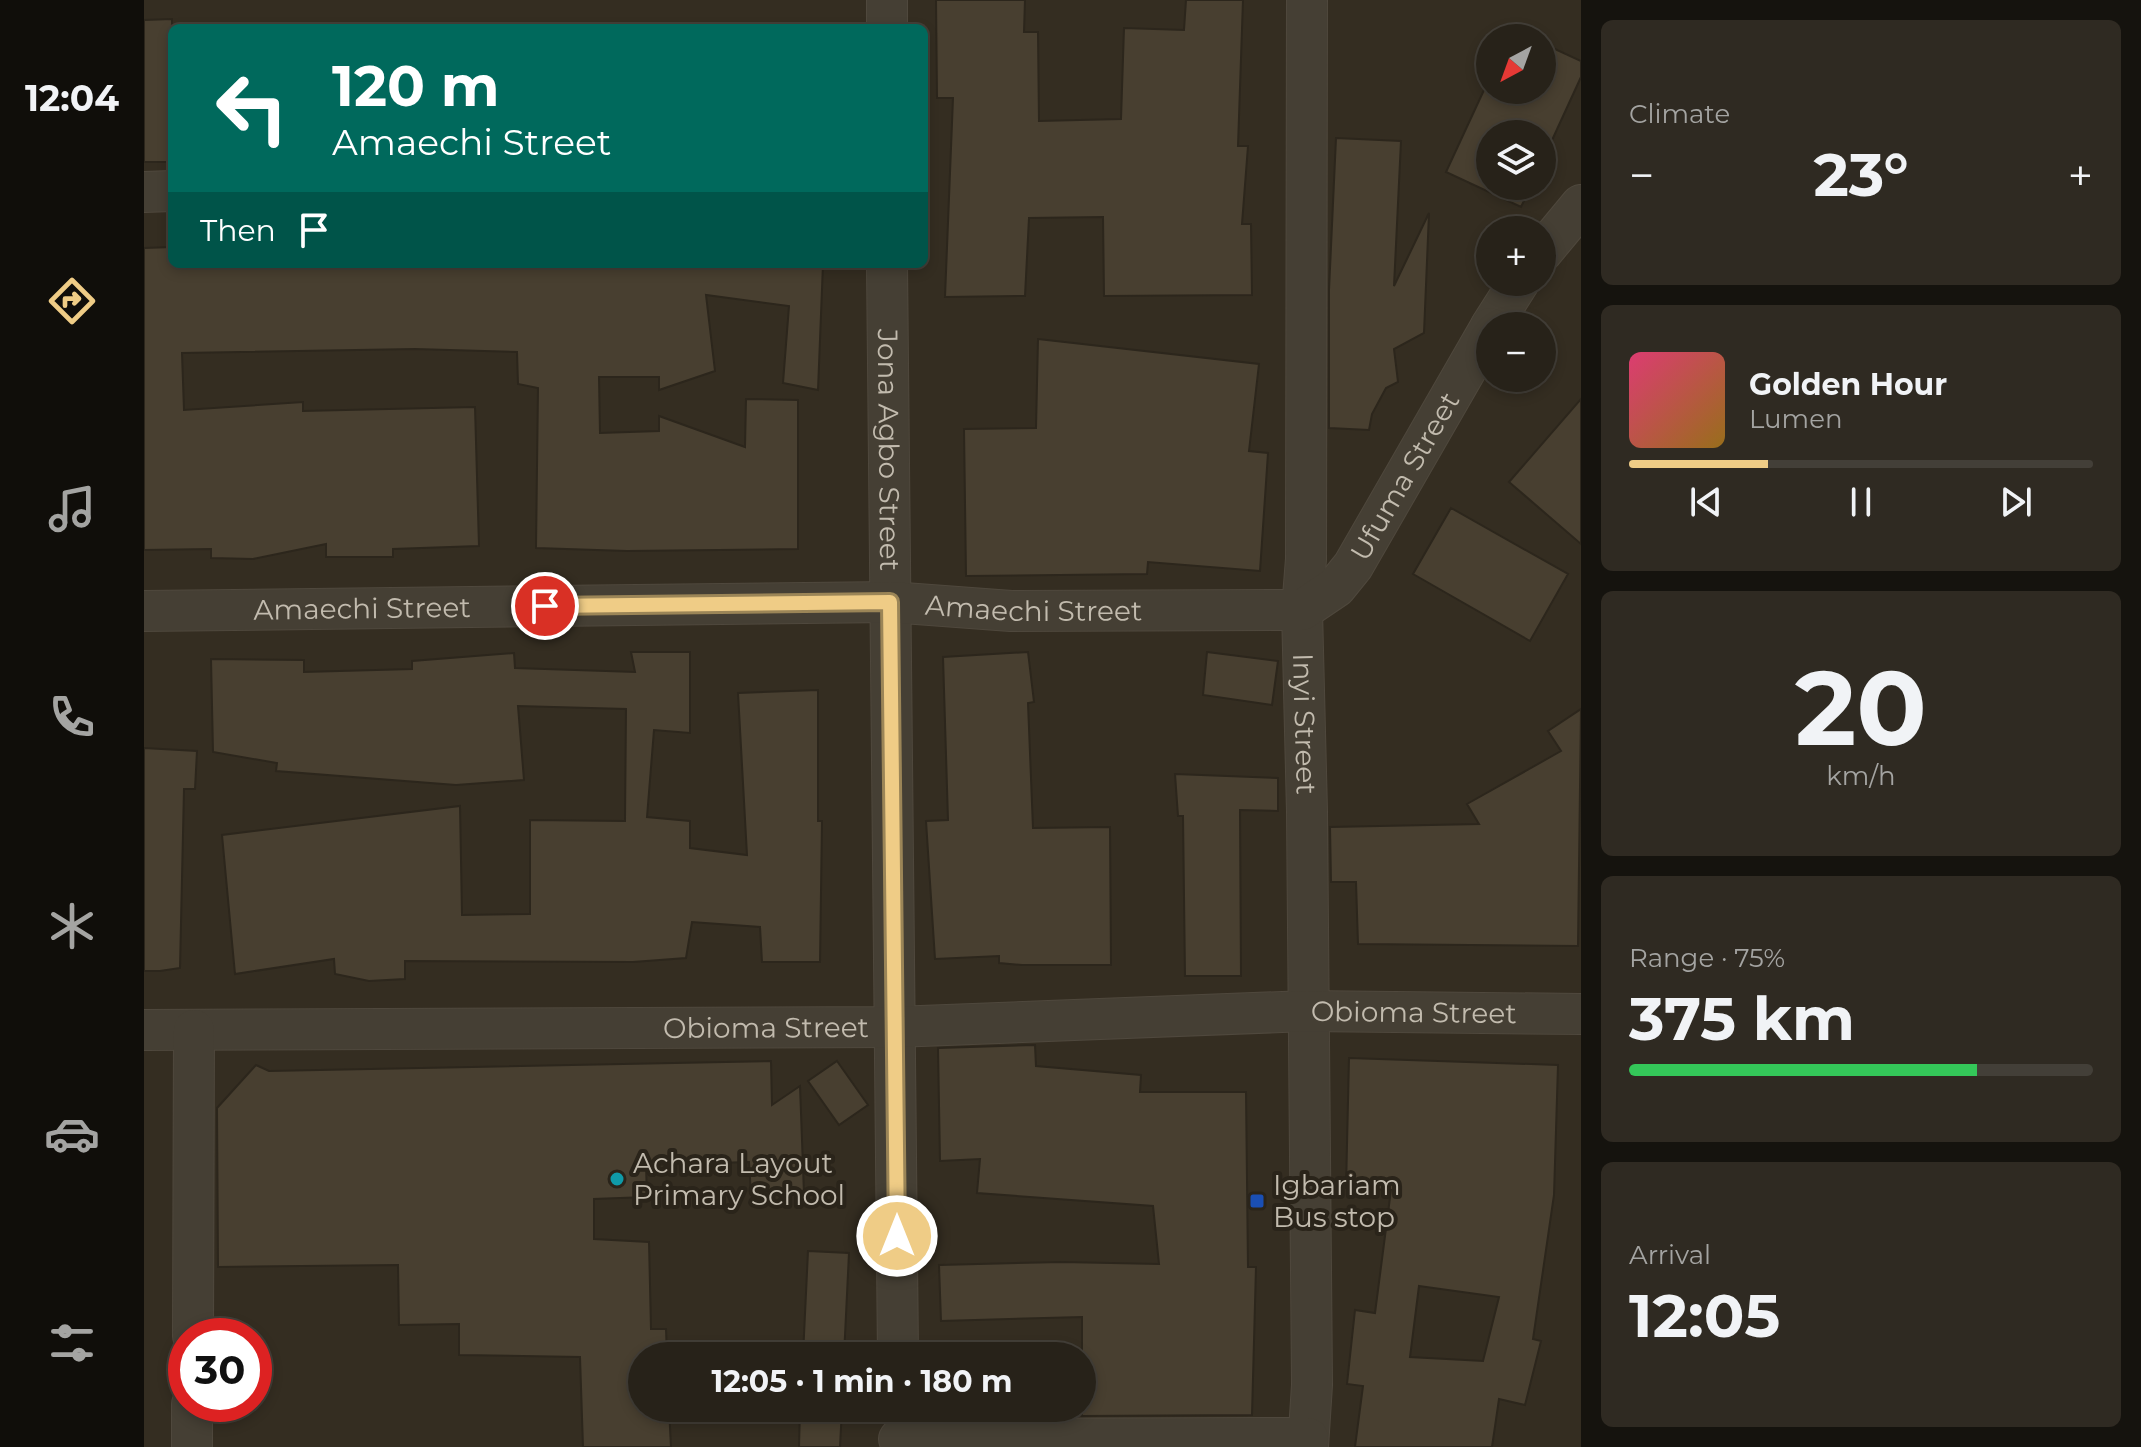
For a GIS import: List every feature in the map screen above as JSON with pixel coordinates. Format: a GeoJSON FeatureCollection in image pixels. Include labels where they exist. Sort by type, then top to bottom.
{"type":"FeatureCollection","features":[{"type":"Feature","properties":{"kind":"street"},"geometry":{"type":"LineString","coordinates":[[887,0],[887,24]]}},
{"type":"Feature","properties":{"kind":"street","name":"Inyi Street"},"geometry":{"type":"LineString","coordinates":[[1307,0],[1306,559],[1302,610],[1312,1385],[1308,1442]]}},
{"type":"Feature","properties":{"kind":"street"},"geometry":{"type":"LineString","coordinates":[[144,192],[168,191]]}},
{"type":"Feature","properties":{"kind":"street"},"geometry":{"type":"LineString","coordinates":[[1556,235],[1581,205]]}},
{"type":"Feature","properties":{"kind":"street","name":"Jona Agbo Street"},"geometry":{"type":"LineString","coordinates":[[887,268],[898,1342]]}},
{"type":"Feature","properties":{"kind":"street","name":"Ufuma Street"},"geometry":{"type":"LineString","coordinates":[[1302,610],[1336,587],[1353,566],[1476,353]]}},
{"type":"Feature","properties":{"kind":"street","name":"Amaechi Street"},"geometry":{"type":"LineString","coordinates":[[144,611],[890,602],[1011,611],[1302,610]]}},
{"type":"Feature","properties":{"kind":"street","name":"Obioma Street"},"geometry":{"type":"LineString","coordinates":[[144,1030],[895,1027],[1307,1011],[1581,1014]]}},
{"type":"Feature","properties":{"kind":"street"},"geometry":{"type":"LineString","coordinates":[[193,1318],[194,1030]]}},
{"type":"Feature","properties":{"kind":"street"},"geometry":{"type":"LineString","coordinates":[[192,1422],[192,1447]]}},
{"type":"Feature","properties":{"kind":"street"},"geometry":{"type":"LineString","coordinates":[[899,1431],[1308,1442]]}},
{"type":"Feature","properties":{"kind":"building"},"geometry":{"type":"Polygon","coordinates":[[[936,0],[1025,0],[1024,32],[1038,32],[1039,121],[1121,119],[1124,28],[1184,30],[1186,0],[1243,0],[1238,146],[1248,146],[1242,224],[1251,224],[1252,295],[1104,296],[1103,217],[1029,218],[1025,296],[945,297],[953,98],[937,98],[936,0]]]}},
{"type":"Feature","properties":{"kind":"building"},"geometry":{"type":"Polygon","coordinates":[[[172,19],[172,24],[168,24],[168,162],[144,162],[144,20],[172,19]]]}},
{"type":"Feature","properties":{"kind":"building"},"geometry":{"type":"Polygon","coordinates":[[[1556,49],[1581,61],[1581,77],[1556,131],[1556,120],[1476,120],[1476,186],[1446,172],[1477,104],[1556,104],[1556,49]]]}},
{"type":"Feature","properties":{"kind":"building"},"geometry":{"type":"Polygon","coordinates":[[[1336,138],[1401,141],[1394,286],[1429,213],[1424,333],[1394,349],[1398,382],[1386,388],[1372,414],[1369,430],[1329,428],[1329,290],[1336,138]]]}},
{"type":"Feature","properties":{"kind":"building"},"geometry":{"type":"Polygon","coordinates":[[[1506,200],[1524,200],[1521,207],[1506,200]]]}},
{"type":"Feature","properties":{"kind":"building"},"geometry":{"type":"Polygon","coordinates":[[[168,247],[168,268],[823,268],[818,390],[783,383],[789,306],[706,295],[715,371],[659,390],[659,377],[599,377],[600,433],[659,431],[659,416],[745,447],[746,399],[798,400],[798,549],[627,551],[536,548],[538,388],[518,384],[517,352],[415,349],[182,353],[184,410],[303,402],[303,411],[475,407],[479,546],[393,549],[393,557],[326,557],[326,544],[253,559],[211,558],[211,549],[144,550],[144,248],[168,247]]]}},
{"type":"Feature","properties":{"kind":"building"},"geometry":{"type":"Polygon","coordinates":[[[1038,339],[1259,364],[1249,451],[1268,453],[1260,571],[1148,562],[1147,574],[966,576],[964,429],[1036,428],[1038,339]]]}},
{"type":"Feature","properties":{"kind":"building"},"geometry":{"type":"Polygon","coordinates":[[[1581,399],[1581,544],[1509,482],[1581,399]]]}},
{"type":"Feature","properties":{"kind":"building"},"geometry":{"type":"Polygon","coordinates":[[[1451,508],[1568,574],[1530,641],[1413,574],[1451,508]]]}},
{"type":"Feature","properties":{"kind":"building"},"geometry":{"type":"Polygon","coordinates":[[[631,652],[690,652],[690,733],[654,730],[647,817],[690,821],[690,848],[747,855],[738,693],[818,690],[818,821],[822,821],[820,962],[762,962],[760,927],[692,922],[686,958],[633,962],[405,961],[405,979],[369,981],[335,974],[334,959],[235,974],[222,835],[460,806],[462,915],[530,914],[530,820],[625,821],[626,709],[518,706],[524,780],[456,785],[276,771],[277,763],[213,752],[211,659],[304,660],[304,672],[412,669],[412,661],[514,653],[515,668],[635,672],[631,652]]]}},
{"type":"Feature","properties":{"kind":"building"},"geometry":{"type":"Polygon","coordinates":[[[1028,652],[1034,702],[1028,703],[1033,828],[1110,827],[1111,965],[1022,965],[999,963],[999,956],[935,959],[926,821],[948,820],[943,657],[1028,652]]]}},
{"type":"Feature","properties":{"kind":"building"},"geometry":{"type":"Polygon","coordinates":[[[1207,652],[1278,661],[1272,705],[1203,695],[1207,652]]]}},
{"type":"Feature","properties":{"kind":"building"},"geometry":{"type":"Polygon","coordinates":[[[1581,709],[1578,946],[1358,944],[1356,882],[1331,882],[1330,827],[1479,824],[1467,804],[1561,751],[1548,731],[1581,709]]]}},
{"type":"Feature","properties":{"kind":"building"},"geometry":{"type":"Polygon","coordinates":[[[144,748],[197,751],[195,789],[184,789],[180,968],[160,971],[144,971],[144,748]]]}},
{"type":"Feature","properties":{"kind":"building"},"geometry":{"type":"Polygon","coordinates":[[[1175,774],[1278,778],[1278,811],[1240,810],[1241,976],[1185,976],[1183,816],[1178,816],[1175,774]]]}},
{"type":"Feature","properties":{"kind":"building"},"geometry":{"type":"Polygon","coordinates":[[[1035,1045],[1036,1066],[1141,1075],[1140,1092],[1246,1092],[1248,1267],[1256,1267],[1252,1415],[1096,1416],[1096,1342],[1082,1342],[1082,1317],[941,1321],[939,1265],[1062,1262],[1159,1264],[1153,1206],[977,1193],[980,1159],[940,1161],[938,1048],[1035,1045]]]}},
{"type":"Feature","properties":{"kind":"building"},"geometry":{"type":"Polygon","coordinates":[[[1349,1058],[1558,1065],[1554,1195],[1533,1339],[1541,1341],[1525,1405],[1499,1399],[1492,1447],[1355,1447],[1363,1386],[1347,1384],[1355,1310],[1375,1313],[1391,1190],[1346,1188],[1349,1058]],[[1419,1286],[1410,1357],[1483,1361],[1499,1297],[1419,1286]]]}},
{"type":"Feature","properties":{"kind":"building"},"geometry":{"type":"Polygon","coordinates":[[[771,1061],[772,1105],[800,1086],[804,1194],[751,1195],[749,1162],[646,1165],[647,1197],[594,1199],[594,1239],[649,1242],[651,1329],[666,1329],[666,1342],[628,1342],[628,1422],[670,1422],[671,1447],[583,1447],[580,1357],[459,1355],[459,1324],[399,1325],[398,1265],[218,1267],[217,1108],[256,1065],[269,1071],[771,1061]]]}},
{"type":"Feature","properties":{"kind":"building"},"geometry":{"type":"Polygon","coordinates":[[[837,1061],[868,1105],[839,1125],[808,1081],[837,1061]]]}},
{"type":"Feature","properties":{"kind":"building"},"geometry":{"type":"Polygon","coordinates":[[[808,1251],[849,1253],[845,1342],[804,1342],[808,1251]]]}},
{"type":"Feature","properties":{"kind":"building"},"geometry":{"type":"Polygon","coordinates":[[[800,1422],[841,1422],[840,1447],[799,1447],[800,1422]]]}},
{"type":"Feature","properties":{"kind":"place","name":"Achara Layout Primary School"},"geometry":{"type":"Point","coordinates":[617,1179]}},
{"type":"Feature","properties":{"kind":"place","name":"Igbariam Bus stop"},"geometry":{"type":"Point","coordinates":[1257,1201]}},
{"type":"Feature","properties":{"kind":"route"},"geometry":{"type":"LineString","coordinates":[[545,606],[890,602],[894,707],[897,1236]]}}]}
